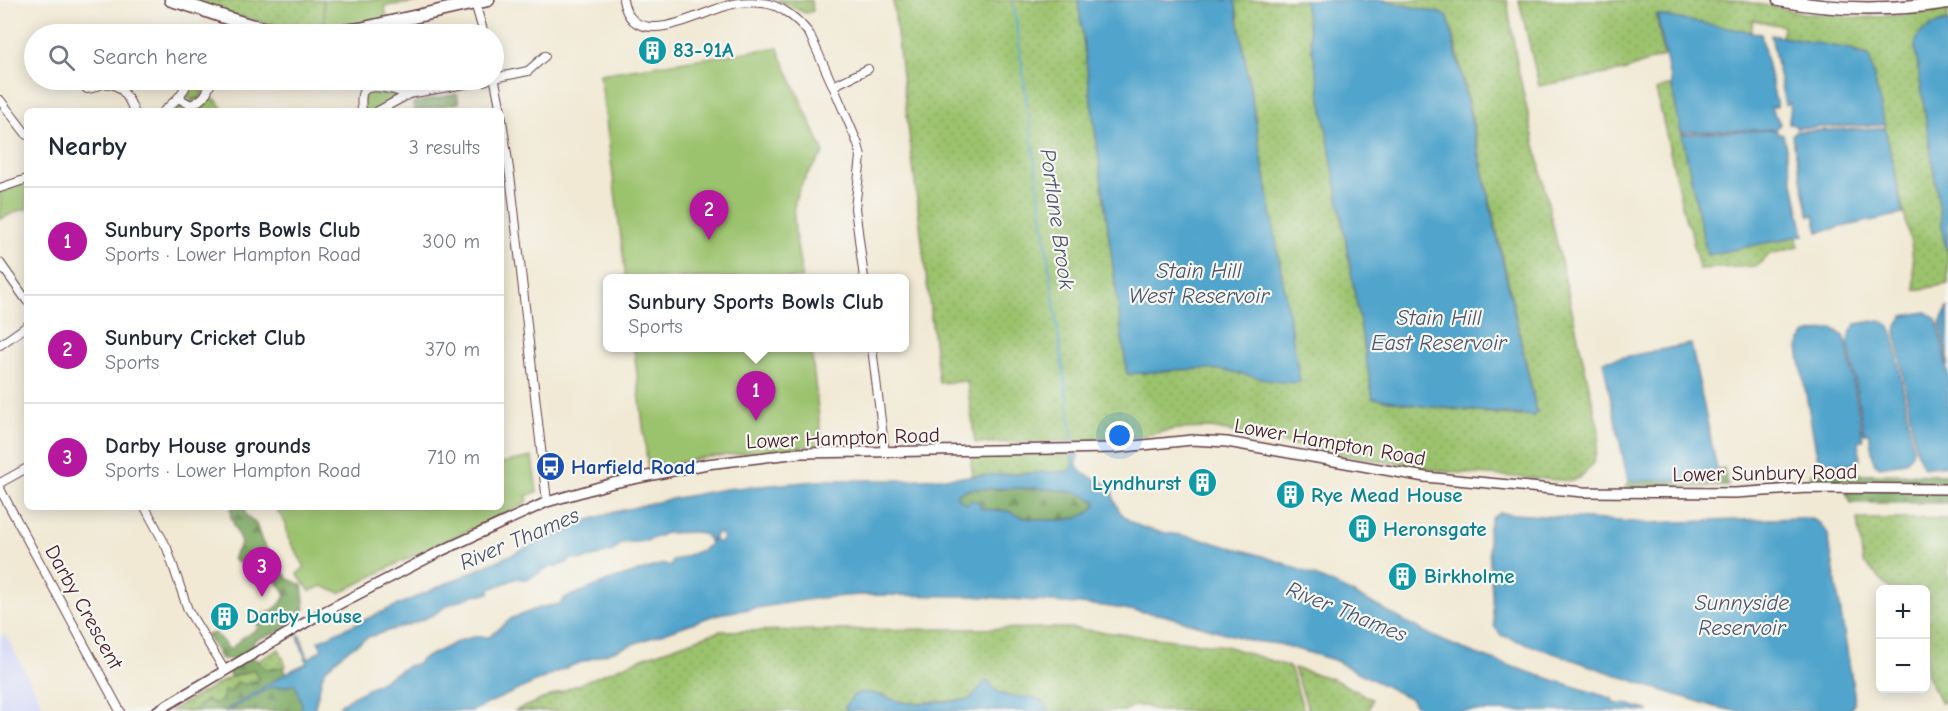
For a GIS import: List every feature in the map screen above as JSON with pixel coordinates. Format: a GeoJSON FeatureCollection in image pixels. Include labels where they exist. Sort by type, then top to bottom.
{"type":"FeatureCollection","features":[{"type":"Feature","properties":{"kind":"highway"},"geometry":{"type":"LineString","coordinates":[[171,0],[249,24]]}},
{"type":"Feature","properties":{"kind":"highway"},"geometry":{"type":"LineString","coordinates":[[382,24],[488,0]]}},
{"type":"Feature","properties":{"kind":"highway"},"geometry":{"type":"LineString","coordinates":[[1779,0],[1828,7],[1870,9],[1948,2]]}},
{"type":"Feature","properties":{"kind":"street"},"geometry":{"type":"LineString","coordinates":[[623,0],[625,11],[634,22],[647,27],[664,27],[737,3],[765,1],[790,14],[802,24],[810,35],[858,144],[861,157],[855,207],[863,274]]}},
{"type":"Feature","properties":{"kind":"street"},"geometry":{"type":"LineString","coordinates":[[475,3],[481,24]]}},
{"type":"Feature","properties":{"kind":"street"},"geometry":{"type":"LineString","coordinates":[[504,75],[528,71],[545,56]]}},
{"type":"Feature","properties":{"kind":"street"},"geometry":{"type":"LineString","coordinates":[[833,86],[868,69]]}},
{"type":"Feature","properties":{"kind":"street"},"geometry":{"type":"LineString","coordinates":[[119,90],[129,98],[133,108]]}},
{"type":"Feature","properties":{"kind":"street"},"geometry":{"type":"LineString","coordinates":[[167,108],[183,90]]}},
{"type":"Feature","properties":{"kind":"street"},"geometry":{"type":"LineString","coordinates":[[178,98],[191,105],[199,101],[208,90]]}},
{"type":"Feature","properties":{"kind":"street"},"geometry":{"type":"LineString","coordinates":[[362,108],[362,96],[366,90]]}},
{"type":"Feature","properties":{"kind":"street"},"geometry":{"type":"LineString","coordinates":[[391,90],[409,94]]}},
{"type":"Feature","properties":{"kind":"street"},"geometry":{"type":"LineString","coordinates":[[383,108],[409,94],[431,90]]}},
{"type":"Feature","properties":{"kind":"street"},"geometry":{"type":"LineString","coordinates":[[497,90],[500,108]]}},
{"type":"Feature","properties":{"kind":"street"},"geometry":{"type":"LineString","coordinates":[[0,100],[24,131]]}},
{"type":"Feature","properties":{"kind":"street"},"geometry":{"type":"LineString","coordinates":[[504,133],[547,502]]}},
{"type":"Feature","properties":{"kind":"street"},"geometry":{"type":"LineString","coordinates":[[0,188],[24,180]]}},
{"type":"Feature","properties":{"kind":"street"},"geometry":{"type":"LineString","coordinates":[[0,263],[24,296]]}},
{"type":"Feature","properties":{"kind":"street"},"geometry":{"type":"LineString","coordinates":[[0,345],[24,328]]}},
{"type":"Feature","properties":{"kind":"street"},"geometry":{"type":"LineString","coordinates":[[872,352],[885,453]]}},
{"type":"Feature","properties":{"kind":"street","name":"Lower Hampton Road"},"geometry":{"type":"LineString","coordinates":[[157,711],[334,606],[441,551],[547,502],[613,483],[707,464],[800,453],[1129,447],[1206,440],[1425,477],[1583,492]]}},
{"type":"Feature","properties":{"kind":"street"},"geometry":{"type":"LineString","coordinates":[[0,483],[24,470]]}},
{"type":"Feature","properties":{"kind":"street","name":"Lower Sunbury Road"},"geometry":{"type":"LineString","coordinates":[[1583,492],[1724,494],[1807,488],[1948,489]]}},
{"type":"Feature","properties":{"kind":"street","name":"Darby Crescent"},"geometry":{"type":"LineString","coordinates":[[0,489],[120,711]]}},
{"type":"Feature","properties":{"kind":"street"},"geometry":{"type":"LineString","coordinates":[[147,510],[166,548],[188,610],[225,672]]}},
{"type":"Feature","properties":{"kind":"shaded area"},"geometry":{"type":"Polygon","coordinates":[[[5,634],[46,711],[0,711],[0,638],[5,634]]]}},
{"type":"Feature","properties":{"kind":"green space"},"geometry":{"type":"Polygon","coordinates":[[[171,0],[323,0],[325,24],[269,24],[171,0]]]}},
{"type":"Feature","properties":{"kind":"green space"},"geometry":{"type":"Polygon","coordinates":[[[323,0],[433,0],[385,6],[387,23],[325,24],[323,0]]]}},
{"type":"Feature","properties":{"kind":"green space"},"geometry":{"type":"Polygon","coordinates":[[[776,0],[811,0],[813,11],[805,13],[776,0]]]}},
{"type":"Feature","properties":{"kind":"green space"},"geometry":{"type":"Polygon","coordinates":[[[893,0],[1078,0],[1127,374],[1209,369],[1300,382],[1235,0],[1304,0],[1373,398],[1517,416],[1537,413],[1453,33],[1440,13],[1380,0],[1507,0],[1518,69],[1599,431],[1596,454],[1591,467],[1572,481],[1449,472],[1343,455],[1212,428],[1176,429],[1137,437],[1085,441],[975,443],[967,381],[939,383],[893,0]]]}},
{"type":"Feature","properties":{"kind":"green space"},"geometry":{"type":"Polygon","coordinates":[[[1519,0],[1737,0],[1803,13],[1860,18],[1948,9],[1948,21],[1932,25],[1915,47],[1948,253],[1948,284],[1915,290],[1912,249],[1869,55],[1854,50],[1782,37],[1783,26],[1753,20],[1751,33],[1656,15],[1664,56],[1623,71],[1539,86],[1519,0]]]}},
{"type":"Feature","properties":{"kind":"green space"},"geometry":{"type":"Polygon","coordinates":[[[778,47],[824,153],[809,171],[795,200],[795,232],[801,274],[625,274],[600,74],[778,47]]]}},
{"type":"Feature","properties":{"kind":"green space"},"geometry":{"type":"Polygon","coordinates":[[[1672,86],[1707,255],[1797,236],[1798,247],[1770,254],[1757,266],[1699,269],[1656,90],[1672,86]]]}},
{"type":"Feature","properties":{"kind":"green space"},"geometry":{"type":"Polygon","coordinates":[[[188,90],[205,92],[197,99],[186,98],[185,94],[188,90]]]}},
{"type":"Feature","properties":{"kind":"green space"},"geometry":{"type":"Polygon","coordinates":[[[382,90],[409,94],[383,108],[362,108],[363,92],[382,90]]]}},
{"type":"Feature","properties":{"kind":"green space"},"geometry":{"type":"Polygon","coordinates":[[[457,94],[459,103],[431,108],[414,108],[413,103],[457,94]]]}},
{"type":"Feature","properties":{"kind":"green space"},"geometry":{"type":"Polygon","coordinates":[[[205,97],[216,100],[222,108],[167,108],[178,98],[185,103],[205,97]]]}},
{"type":"Feature","properties":{"kind":"green space"},"geometry":{"type":"Polygon","coordinates":[[[24,180],[24,209],[0,219],[0,188],[24,180]]]}},
{"type":"Feature","properties":{"kind":"green space"},"geometry":{"type":"Polygon","coordinates":[[[634,352],[811,352],[822,445],[700,458],[648,469],[634,352]]]}},
{"type":"Feature","properties":{"kind":"green space"},"geometry":{"type":"Polygon","coordinates":[[[1071,454],[1073,463],[1069,471],[972,476],[971,455],[1071,454]]]}},
{"type":"Feature","properties":{"kind":"green space"},"geometry":{"type":"Polygon","coordinates":[[[532,457],[537,492],[526,496],[528,500],[521,506],[400,562],[340,593],[322,586],[310,591],[297,574],[305,567],[288,538],[286,524],[277,510],[504,510],[504,462],[532,457]]]}},
{"type":"Feature","properties":{"kind":"green space"},"geometry":{"type":"Polygon","coordinates":[[[1724,468],[1728,486],[1625,489],[1628,481],[1718,479],[1717,469],[1724,468]]]}},
{"type":"Feature","properties":{"kind":"green space"},"geometry":{"type":"Polygon","coordinates":[[[1811,473],[1948,475],[1948,483],[1811,480],[1811,473]]]}},
{"type":"Feature","properties":{"kind":"green space"},"geometry":{"type":"Polygon","coordinates":[[[1037,488],[1067,491],[1089,497],[1095,501],[1096,505],[1090,512],[1073,519],[1051,520],[1022,517],[1005,511],[973,506],[957,498],[957,493],[969,489],[1037,488]]]}},
{"type":"Feature","properties":{"kind":"green space"},"geometry":{"type":"Polygon","coordinates":[[[1845,488],[1948,489],[1948,503],[1850,503],[1845,488]]]}},
{"type":"Feature","properties":{"kind":"green space"},"geometry":{"type":"Polygon","coordinates":[[[231,510],[245,510],[245,514],[256,524],[262,542],[288,579],[302,585],[305,609],[281,631],[254,640],[253,650],[235,659],[221,659],[207,635],[215,633],[230,650],[242,638],[258,629],[256,618],[275,609],[286,593],[265,567],[264,552],[237,563],[233,558],[241,543],[231,517],[231,510]]]}},
{"type":"Feature","properties":{"kind":"green space"},"geometry":{"type":"Polygon","coordinates":[[[1857,519],[1948,519],[1948,700],[1941,703],[1930,681],[1930,585],[1886,585],[1863,562],[1857,519]]]}},
{"type":"Feature","properties":{"kind":"green space"},"geometry":{"type":"Polygon","coordinates":[[[1068,628],[1226,646],[1290,667],[1304,711],[1157,711],[1145,706],[1132,706],[1125,711],[1049,711],[1047,707],[1000,696],[989,681],[986,681],[969,700],[908,703],[883,695],[855,694],[845,707],[847,711],[514,711],[645,657],[720,631],[1068,628]]]}},
{"type":"Feature","properties":{"kind":"green space"},"geometry":{"type":"Polygon","coordinates":[[[279,649],[286,666],[213,711],[170,711],[279,649]]]}},
{"type":"Feature","properties":{"kind":"green space"},"geometry":{"type":"Polygon","coordinates":[[[253,657],[266,669],[284,667],[287,675],[299,676],[307,711],[192,711],[207,700],[215,704],[222,701],[224,690],[231,692],[236,683],[247,684],[259,679],[254,670],[231,677],[228,672],[253,657]]]}},
{"type":"Feature","properties":{"kind":"green space"},"geometry":{"type":"Polygon","coordinates":[[[1294,668],[1333,679],[1372,699],[1368,711],[1309,711],[1294,668]]]}},
{"type":"Feature","properties":{"kind":"water","name":"Stain Hill West Reservoir"},"geometry":{"type":"Polygon","coordinates":[[[1078,0],[1235,0],[1300,382],[1280,382],[1231,371],[1209,369],[1127,374],[1078,0]]]}},
{"type":"Feature","properties":{"kind":"water","name":"Stain Hill East Reservoir"},"geometry":{"type":"Polygon","coordinates":[[[1304,0],[1380,0],[1440,13],[1448,17],[1537,413],[1532,416],[1423,406],[1373,398],[1304,0]]]}},
{"type":"Feature","properties":{"kind":"water"},"geometry":{"type":"Polygon","coordinates":[[[1657,15],[1761,34],[1777,107],[1771,107],[1780,124],[1776,129],[1681,132],[1657,15]]]}},
{"type":"Feature","properties":{"kind":"water"},"geometry":{"type":"Polygon","coordinates":[[[1948,21],[1948,253],[1915,47],[1922,31],[1948,21]]]}},
{"type":"Feature","properties":{"kind":"water"},"geometry":{"type":"Polygon","coordinates":[[[1771,35],[1855,50],[1855,53],[1869,55],[1885,125],[1796,128],[1795,125],[1789,124],[1790,103],[1785,105],[1771,35]]]}},
{"type":"Feature","properties":{"kind":"water"},"geometry":{"type":"Polygon","coordinates":[[[1885,128],[1903,214],[1818,232],[1814,215],[1809,216],[1792,135],[1796,131],[1885,128]]]}},
{"type":"Feature","properties":{"kind":"water"},"geometry":{"type":"Polygon","coordinates":[[[1776,130],[1783,134],[1804,235],[1707,255],[1682,134],[1776,130]]]}},
{"type":"Feature","properties":{"kind":"water"},"geometry":{"type":"Polygon","coordinates":[[[1948,308],[1948,366],[1941,324],[1948,308]]]}},
{"type":"Feature","properties":{"kind":"water"},"geometry":{"type":"Polygon","coordinates":[[[1926,312],[1937,320],[1948,375],[1948,465],[1924,468],[1916,451],[1896,332],[1903,316],[1926,312]]]}},
{"type":"Feature","properties":{"kind":"water"},"geometry":{"type":"Polygon","coordinates":[[[1880,320],[1889,325],[1894,336],[1913,449],[1909,459],[1880,467],[1874,463],[1869,433],[1864,434],[1848,340],[1856,324],[1880,320]]]}},
{"type":"Feature","properties":{"kind":"water"},"geometry":{"type":"Polygon","coordinates":[[[1833,328],[1843,336],[1847,345],[1863,440],[1858,441],[1860,460],[1837,465],[1826,463],[1817,456],[1798,349],[1806,334],[1833,328]]]}},
{"type":"Feature","properties":{"kind":"water"},"geometry":{"type":"Polygon","coordinates":[[[1691,344],[1719,479],[1628,481],[1603,361],[1691,344]]]}},
{"type":"Feature","properties":{"kind":"water","name":"River Thames"},"geometry":{"type":"Polygon","coordinates":[[[1071,454],[1078,454],[1077,466],[1082,473],[1112,487],[1115,502],[1121,513],[1142,527],[1206,541],[1281,563],[1339,587],[1458,647],[1613,699],[1612,702],[1650,711],[1422,711],[1409,698],[1334,660],[1279,644],[1252,641],[1163,615],[1104,606],[971,596],[860,595],[819,598],[718,614],[568,667],[472,711],[336,711],[342,703],[459,641],[473,637],[489,637],[512,618],[542,607],[560,604],[565,598],[611,580],[663,564],[671,566],[672,561],[702,550],[710,544],[709,541],[714,540],[719,543],[723,539],[720,533],[709,540],[705,535],[697,532],[666,533],[647,541],[622,543],[613,551],[582,560],[572,558],[567,563],[545,569],[527,580],[517,578],[490,589],[490,592],[483,595],[478,594],[448,605],[433,615],[414,623],[368,637],[345,652],[325,670],[314,711],[300,711],[302,705],[295,684],[271,687],[229,711],[225,711],[288,672],[307,663],[298,636],[300,635],[308,659],[322,649],[318,641],[589,520],[615,512],[725,489],[829,480],[904,480],[1069,471],[1073,463],[1071,454]],[[1037,488],[969,489],[957,493],[957,497],[967,504],[971,500],[980,502],[980,508],[1008,511],[1039,520],[1072,519],[1082,516],[1096,505],[1095,501],[1089,497],[1067,491],[1037,488]]]}},
{"type":"Feature","properties":{"kind":"water","name":"Sunnyside Reservoir"},"geometry":{"type":"Polygon","coordinates":[[[1499,513],[1648,523],[1800,518],[1817,521],[1828,534],[1854,703],[1849,711],[1736,711],[1654,688],[1501,635],[1494,626],[1488,531],[1492,518],[1499,513]]]}},
{"type":"Feature","properties":{"kind":"water"},"geometry":{"type":"Polygon","coordinates":[[[986,681],[989,681],[995,690],[1003,694],[1037,699],[1044,703],[1049,711],[847,711],[845,707],[854,695],[862,693],[875,694],[907,703],[969,700],[986,681]]]}},
{"type":"Feature","properties":{"kind":"waterway","name":"Portlane Brook"},"geometry":{"type":"LineString","coordinates":[[1013,0],[1073,442]]}},
{"type":"Feature","properties":{"kind":"place","name":"83-91A"},"geometry":{"type":"Point","coordinates":[652,50]}},
{"type":"Feature","properties":{"kind":"place","name":"Sunbury Cricket Club"},"geometry":{"type":"Point","coordinates":[709,240]}},
{"type":"Feature","properties":{"kind":"place","name":"Sunbury Sports Bowls Club"},"geometry":{"type":"Point","coordinates":[756,421]}},
{"type":"Feature","properties":{"kind":"place","name":"Harfield Road"},"geometry":{"type":"Point","coordinates":[550,467]}},
{"type":"Feature","properties":{"kind":"place","name":"Lyndhurst"},"geometry":{"type":"Point","coordinates":[1202,483]}},
{"type":"Feature","properties":{"kind":"place","name":"Rye Mead House"},"geometry":{"type":"Point","coordinates":[1290,495]}},
{"type":"Feature","properties":{"kind":"place","name":"Heronsgate"},"geometry":{"type":"Point","coordinates":[1362,529]}},
{"type":"Feature","properties":{"kind":"place","name":"Birkholme"},"geometry":{"type":"Point","coordinates":[1403,576]}},
{"type":"Feature","properties":{"kind":"place","name":"Darby House grounds"},"geometry":{"type":"Point","coordinates":[262,597]}},
{"type":"Feature","properties":{"kind":"place","name":"Darby House"},"geometry":{"type":"Point","coordinates":[225,616]}}]}
